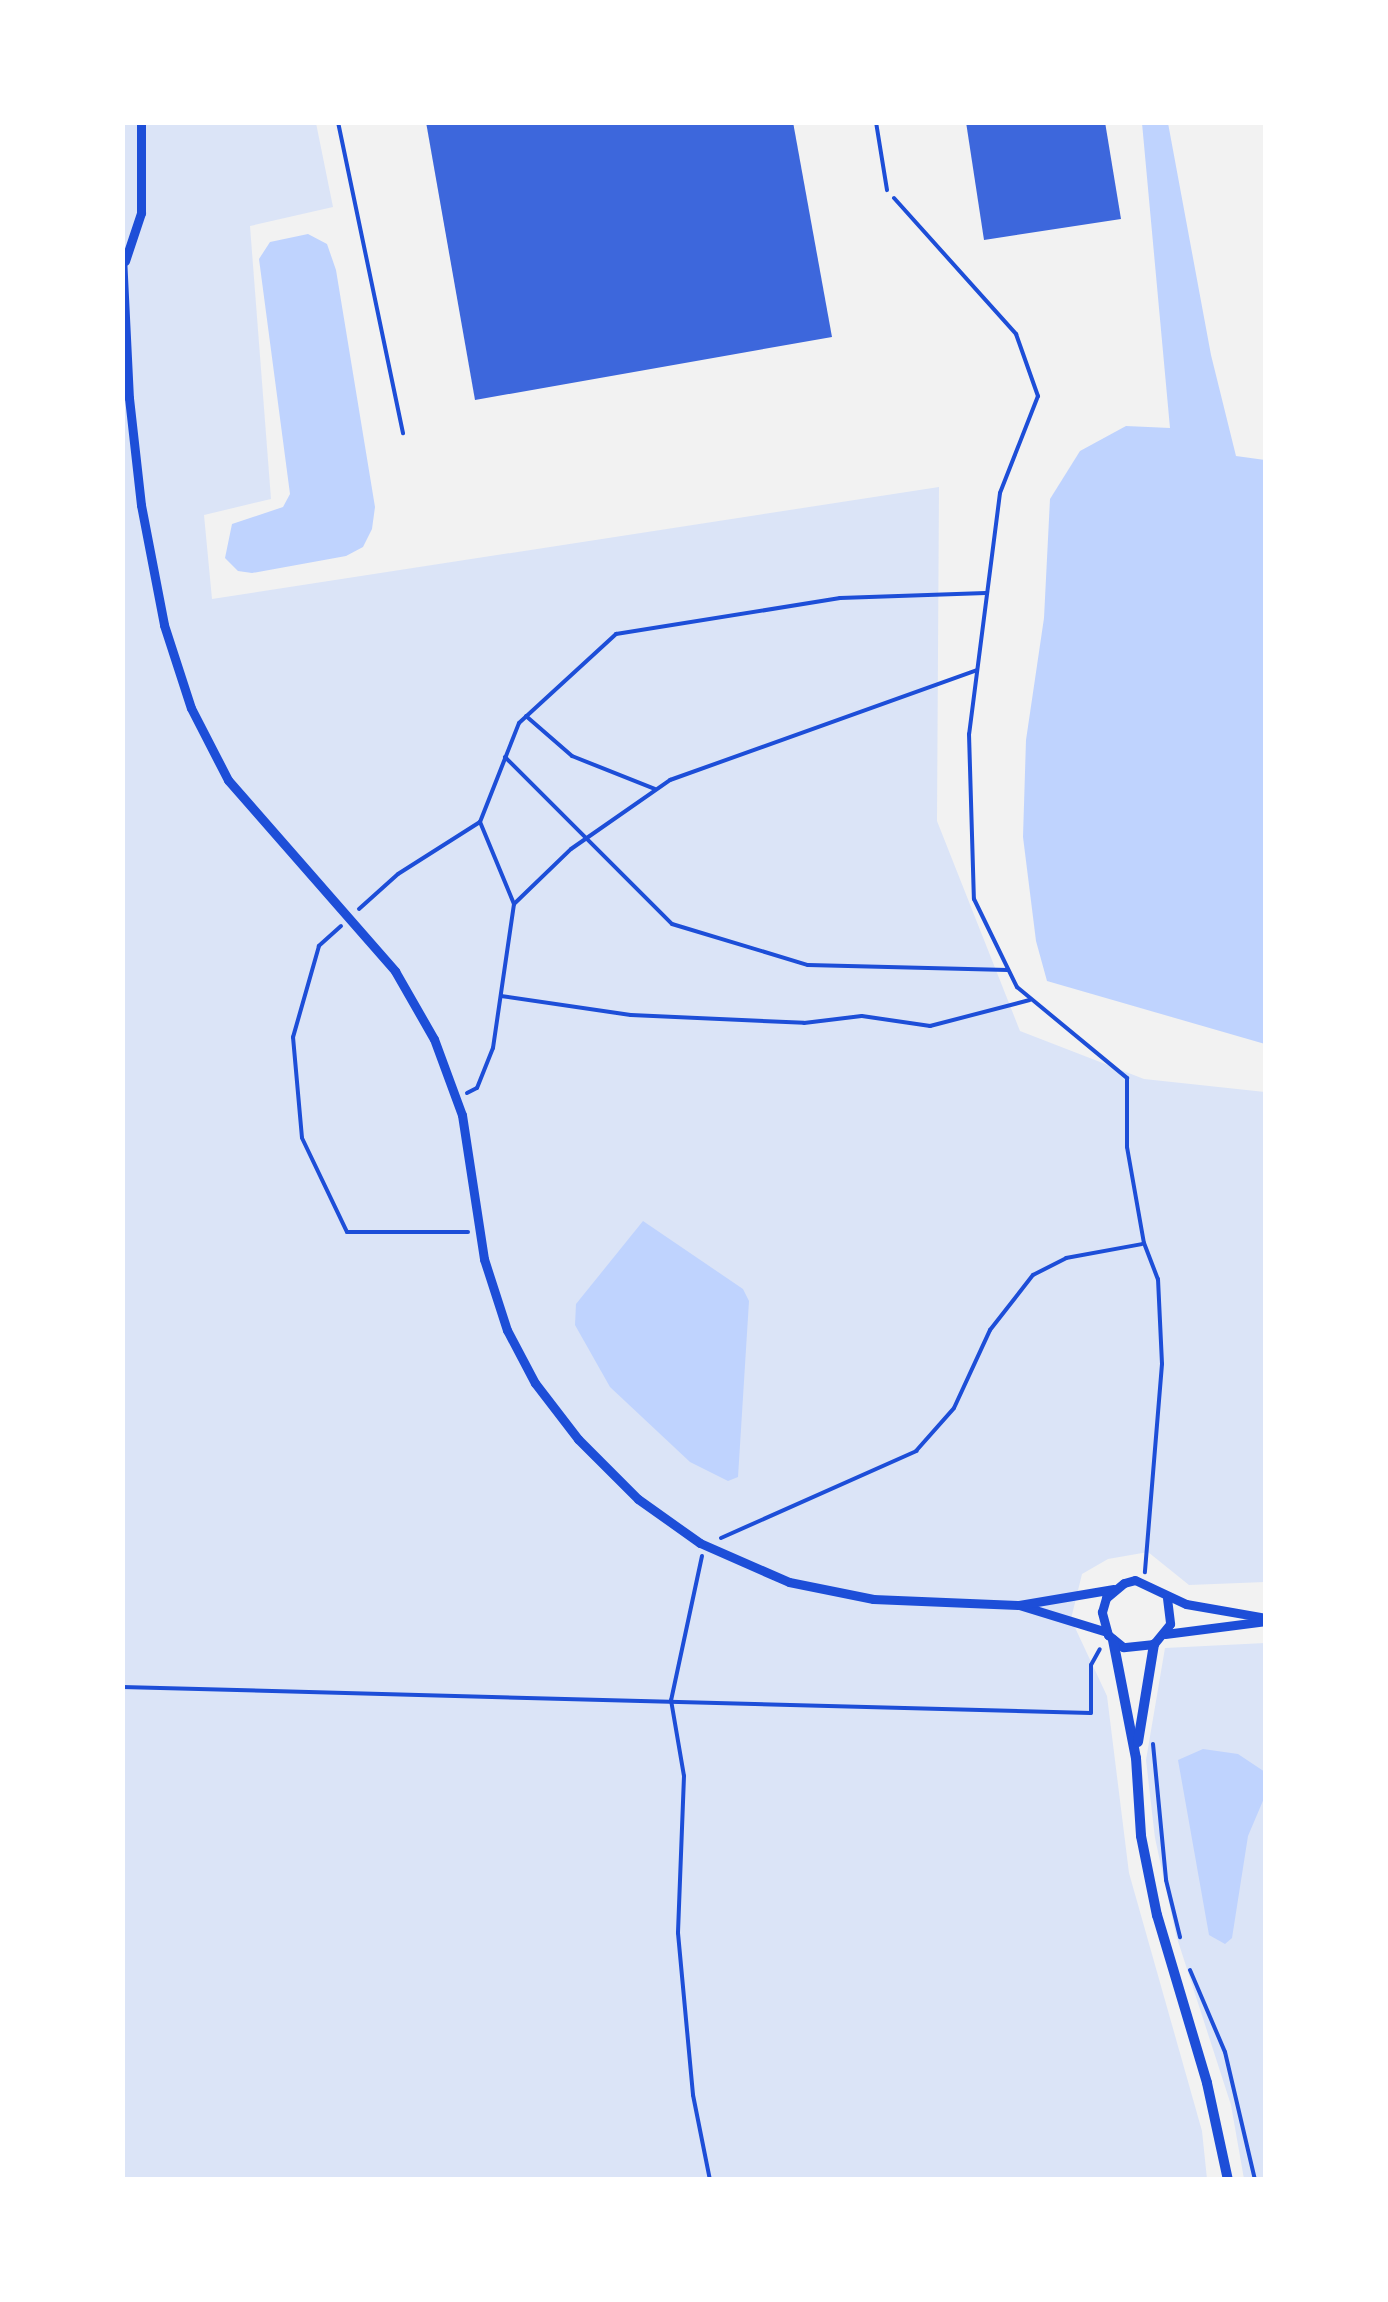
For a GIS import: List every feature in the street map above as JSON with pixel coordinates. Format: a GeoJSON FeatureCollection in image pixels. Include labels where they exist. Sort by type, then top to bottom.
{"type":"FeatureCollection","features":[{"type":"Feature","properties":{"kind":"street"},"geometry":{"type":"LineString","coordinates":[[141,122],[141,213],[124,260],[129,398],[141,505],[164,625],[191,708],[228,780],[270,834],[351,917],[395,971],[434,1039],[456,1099],[480,1231],[508,1330],[535,1383],[578,1440],[638,1499],[704,1545],[788,1582],[873,1599],[1019,1605],[1144,1582],[1167,1598],[1266,1619]]}},
{"type":"Feature","properties":{"kind":"street"},"geometry":{"type":"LineString","coordinates":[[1114,1589],[1102,1612],[1136,1758],[1141,1836],[1157,1915],[1207,2082],[1228,2180]]}},
{"type":"Feature","properties":{"kind":"street"},"geometry":{"type":"LineString","coordinates":[[1019,1605],[1135,1649],[1154,1644],[1164,1634],[1170,1612],[1167,1598]]}},
{"type":"Feature","properties":{"kind":"street"},"geometry":{"type":"LineString","coordinates":[[1164,1634],[1266,1619]]}},
{"type":"Feature","properties":{"kind":"street"},"geometry":{"type":"LineString","coordinates":[[1136,1758],[1154,1644]]}},
{"type":"Feature","properties":{"kind":"lane"},"geometry":{"type":"LineString","coordinates":[[338,122],[403,433]]}},
{"type":"Feature","properties":{"kind":"lane"},"geometry":{"type":"LineString","coordinates":[[876,122],[887,190]]}},
{"type":"Feature","properties":{"kind":"path"},"geometry":{"type":"LineString","coordinates":[[887,190],[931,244],[1016,334],[1038,396],[1000,493],[977,670],[969,734],[974,899],[1017,987],[1127,1078],[1127,1147],[1144,1244],[1158,1279],[1162,1364],[1155,1487],[1144,1582]]}},
{"type":"Feature","properties":{"kind":"path"},"geometry":{"type":"LineString","coordinates":[[480,1231],[347,1232],[302,1138],[293,1038],[319,946],[398,874],[480,822],[519,722],[616,634],[840,598],[987,593]]}},
{"type":"Feature","properties":{"kind":"path"},"geometry":{"type":"LineString","coordinates":[[514,904],[589,837],[670,780],[977,670]]}},
{"type":"Feature","properties":{"kind":"path"},"geometry":{"type":"LineString","coordinates":[[526,716],[572,756],[656,790]]}},
{"type":"Feature","properties":{"kind":"path"},"geometry":{"type":"LineString","coordinates":[[506,757],[672,924],[808,964],[1008,970]]}},
{"type":"Feature","properties":{"kind":"path"},"geometry":{"type":"LineString","coordinates":[[456,1099],[477,1088],[493,1048],[514,904],[480,822]]}},
{"type":"Feature","properties":{"kind":"path"},"geometry":{"type":"LineString","coordinates":[[500,996],[632,1015],[804,1023],[862,1016],[930,1026],[1032,1000]]}},
{"type":"Feature","properties":{"kind":"path"},"geometry":{"type":"LineString","coordinates":[[710,2180],[693,2095],[678,1933],[684,1776],[672,1700],[704,1545],[916,1451],[954,1408],[990,1330],[1033,1276],[1066,1258],[1144,1244]]}},
{"type":"Feature","properties":{"kind":"path"},"geometry":{"type":"LineString","coordinates":[[122,1687],[1091,1713],[1091,1665],[1109,1636]]}},
{"type":"Feature","properties":{"kind":"path"},"geometry":{"type":"LineString","coordinates":[[1152,1729],[1166,1880],[1182,1946]]}},
{"type":"Feature","properties":{"kind":"path"},"geometry":{"type":"LineString","coordinates":[[1186,1963],[1226,2052],[1255,2180]]}},
{"type":"Feature","properties":{"kind":"shaded area"},"geometry":{"type":"Polygon","coordinates":[[[122,123],[316,123],[333,207],[250,226],[271,499],[204,515],[212,599],[939,487],[937,821],[1020,1031],[1144,1079],[1265,1092],[1265,1582],[1189,1585],[1148,1552],[1108,1559],[1082,1574],[1071,1619],[1107,1696],[1129,1873],[1202,2131],[1207,2179],[123,2179],[122,123]]]}},
{"type":"Feature","properties":{"kind":"shaded area"},"geometry":{"type":"Polygon","coordinates":[[[1265,1643],[1265,2179],[1244,2179],[1231,2105],[1176,1935],[1155,1838],[1146,1760],[1165,1648],[1265,1643]]]}},
{"type":"Feature","properties":{"kind":"water"},"geometry":{"type":"Polygon","coordinates":[[[1142,123],[1168,123],[1211,355],[1236,456],[1265,460],[1265,1044],[1047,981],[1036,941],[1023,837],[1026,740],[1044,618],[1050,499],[1080,451],[1126,426],[1170,428],[1142,123]]]}},
{"type":"Feature","properties":{"kind":"water"},"geometry":{"type":"Polygon","coordinates":[[[308,234],[327,244],[336,270],[375,507],[372,529],[363,547],[346,556],[252,573],[238,571],[225,558],[232,524],[283,507],[290,494],[259,259],[270,242],[308,234]]]}},
{"type":"Feature","properties":{"kind":"water"},"geometry":{"type":"Polygon","coordinates":[[[643,1221],[743,1289],[749,1301],[738,1477],[728,1481],[690,1462],[610,1387],[575,1325],[576,1304],[643,1221]]]}},
{"type":"Feature","properties":{"kind":"water"},"geometry":{"type":"Polygon","coordinates":[[[1203,1749],[1238,1754],[1265,1772],[1265,1796],[1248,1836],[1232,1938],[1225,1944],[1209,1935],[1178,1760],[1203,1749]]]}},
{"type":"Feature","properties":{"kind":"building"},"geometry":{"type":"Polygon","coordinates":[[[426,122],[793,122],[832,337],[475,400],[426,122]]]}},
{"type":"Feature","properties":{"kind":"building"},"geometry":{"type":"Polygon","coordinates":[[[966,122],[1105,122],[1121,219],[984,240],[966,122]]]}}]}
